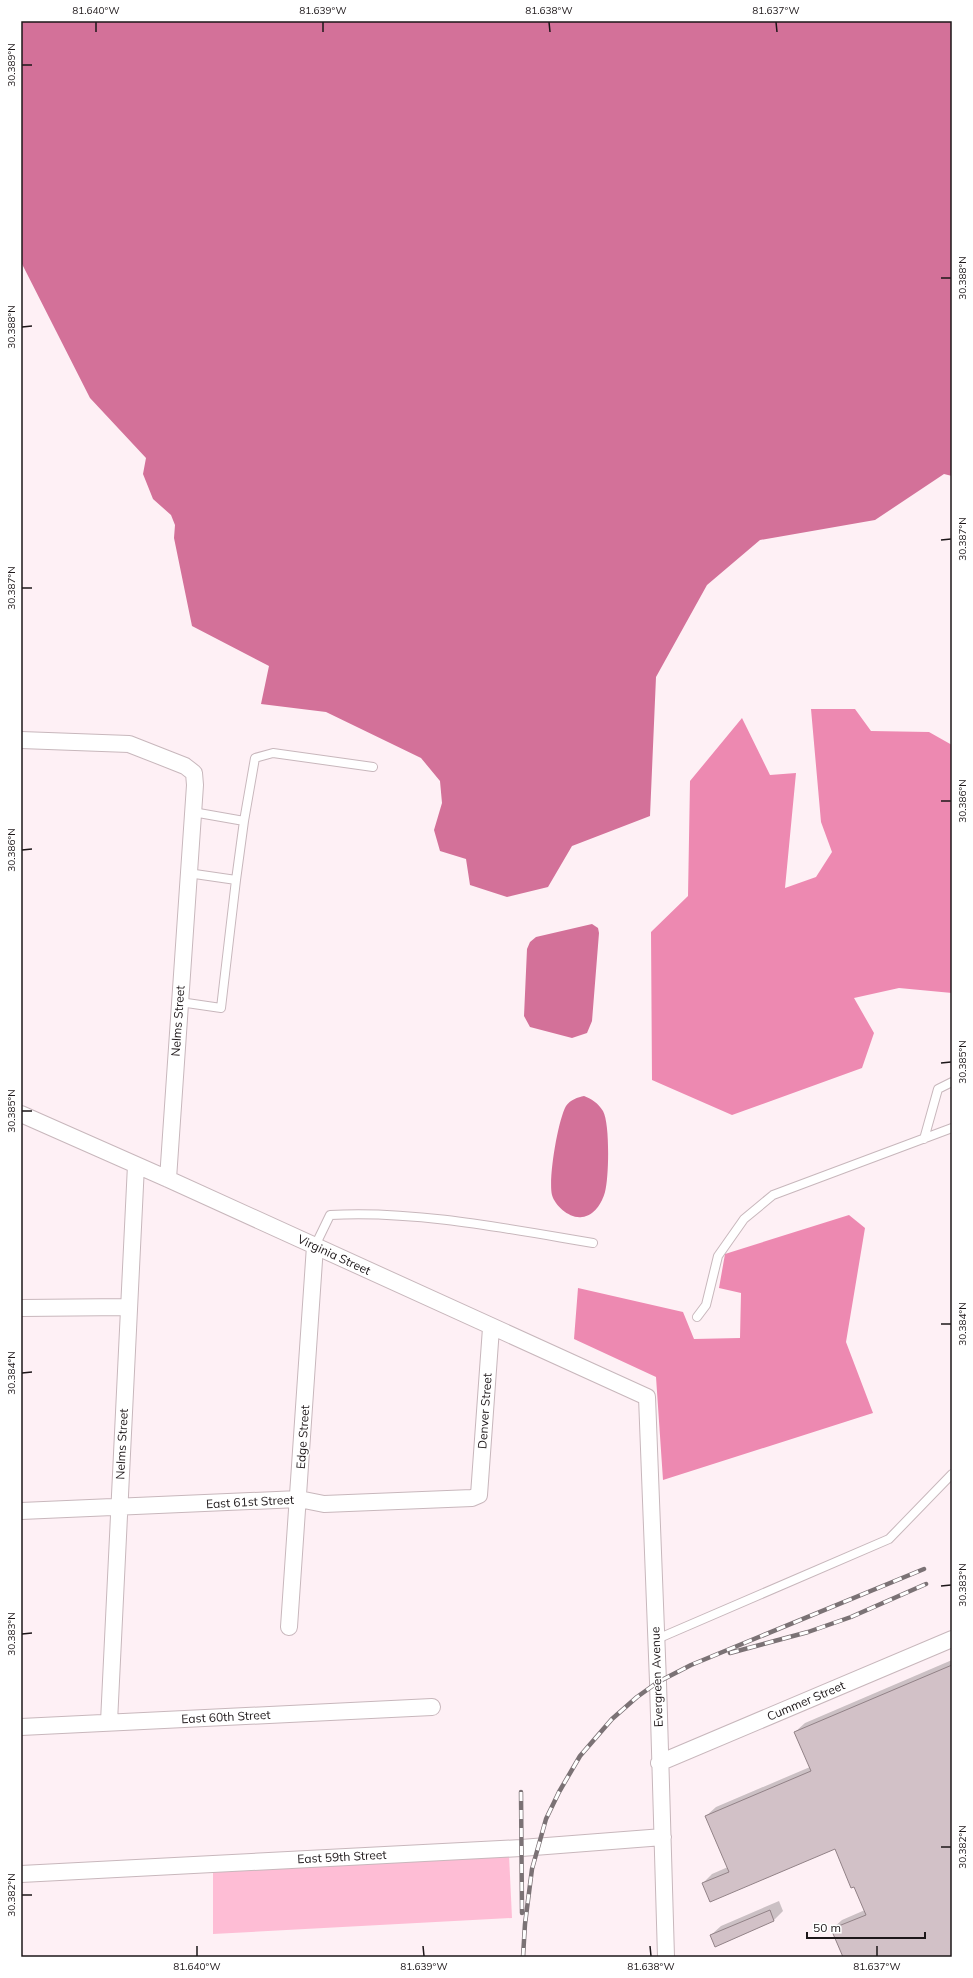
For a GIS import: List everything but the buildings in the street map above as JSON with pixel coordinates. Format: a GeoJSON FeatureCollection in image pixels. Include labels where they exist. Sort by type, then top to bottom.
{"type":"FeatureCollection","features":[{"type":"Feature","properties":{"kind":"street","name":"Nelms Street"},"geometry":{"type":"LineString","coordinates":[[21,740],[129,744],[185,766],[194,773],[195,784],[188,868],[168,1179]]}},
{"type":"Feature","properties":{"kind":"street","name":"Virginia Street"},"geometry":{"type":"LineString","coordinates":[[21,1114],[168,1179],[491,1328],[646,1397]]}},
{"type":"Feature","properties":{"kind":"street","name":"Nelms Street"},"geometry":{"type":"LineString","coordinates":[[109,1722],[136,1166]]}},
{"type":"Feature","properties":{"kind":"street","name":"Edge Street"},"geometry":{"type":"LineString","coordinates":[[289,1627],[299,1500],[315,1246]]}},
{"type":"Feature","properties":{"kind":"street"},"geometry":{"type":"LineString","coordinates":[[21,1308],[128,1307]]}},
{"type":"Feature","properties":{"kind":"street","name":"Denver Street"},"geometry":{"type":"LineString","coordinates":[[479,1495],[491,1328]]}},
{"type":"Feature","properties":{"kind":"street","name":"Evergreen Avenue"},"geometry":{"type":"LineString","coordinates":[[646,1397],[656,1639],[666,1957]]}},
{"type":"Feature","properties":{"kind":"street","name":"East 61st Street"},"geometry":{"type":"LineString","coordinates":[[21,1512],[299,1500],[324,1504],[472,1498],[479,1495]]}},
{"type":"Feature","properties":{"kind":"street","name":"Cummer Street"},"geometry":{"type":"LineString","coordinates":[[659,1763],[952,1639]]}},
{"type":"Feature","properties":{"kind":"street","name":"East 60th Street"},"geometry":{"type":"LineString","coordinates":[[21,1727],[432,1707]]}},
{"type":"Feature","properties":{"kind":"street","name":"East 59th Street"},"geometry":{"type":"LineString","coordinates":[[21,1874],[521,1848],[663,1836]]}},
{"type":"Feature","properties":{"kind":"lane"},"geometry":{"type":"LineString","coordinates":[[180,1002],[221,1008],[244,821],[255,758],[273,753],[373,767]]}},
{"type":"Feature","properties":{"kind":"lane"},"geometry":{"type":"LineString","coordinates":[[193,812],[244,821]]}},
{"type":"Feature","properties":{"kind":"lane"},"geometry":{"type":"LineString","coordinates":[[188,868],[236,880]]}},
{"type":"Feature","properties":{"kind":"lane"},"geometry":{"type":"LineString","coordinates":[[924,1139],[938,1089],[952,1082]]}},
{"type":"Feature","properties":{"kind":"lane"},"geometry":{"type":"LineString","coordinates":[[697,1317],[706,1305],[718,1256],[744,1219],[773,1195],[952,1128]]}},
{"type":"Feature","properties":{"kind":"lane"},"geometry":{"type":"LineString","coordinates":[[315,1246],[330,1216],[353,1214],[422,1218],[593,1243]]}},
{"type":"Feature","properties":{"kind":"lane"},"geometry":{"type":"LineString","coordinates":[[656,1639],[889,1539],[952,1474]]}},
{"type":"Feature","properties":{"kind":"shaded area"},"geometry":{"type":"Polygon","coordinates":[[[21,21],[952,21],[952,476],[944,474],[875,520],[760,540],[707,585],[656,677],[650,816],[572,846],[548,887],[507,897],[470,885],[466,859],[440,851],[434,830],[442,803],[440,781],[421,758],[326,712],[261,704],[269,666],[192,626],[174,538],[175,525],[171,515],[153,499],[143,474],[146,458],[90,398],[21,262],[21,21]]]}},
{"type":"Feature","properties":{"kind":"shaded area"},"geometry":{"type":"Polygon","coordinates":[[[811,709],[855,709],[871,731],[929,732],[952,745],[952,993],[899,988],[854,998],[874,1033],[862,1068],[732,1115],[652,1080],[651,932],[688,896],[690,781],[742,718],[770,775],[796,773],[785,888],[816,877],[832,852],[821,822],[811,709]]]}},
{"type":"Feature","properties":{"kind":"shaded area"},"geometry":{"type":"Polygon","coordinates":[[[592,924],[598,928],[599,933],[592,1021],[587,1033],[572,1038],[530,1027],[524,1016],[527,949],[530,942],[536,937],[592,924]]]}},
{"type":"Feature","properties":{"kind":"shaded area"},"geometry":{"type":"Polygon","coordinates":[[[584,1096],[597,1104],[603,1111],[605,1117],[608,1138],[607,1175],[605,1192],[600,1204],[594,1212],[586,1216],[577,1217],[568,1214],[556,1203],[552,1195],[551,1176],[557,1136],[563,1113],[566,1106],[570,1102],[584,1096]]]}},
{"type":"Feature","properties":{"kind":"shaded area"},"geometry":{"type":"Polygon","coordinates":[[[849,1215],[865,1228],[846,1342],[873,1413],[663,1480],[656,1377],[574,1339],[578,1288],[683,1312],[694,1339],[740,1338],[741,1293],[719,1288],[725,1254],[849,1215]]]}},
{"type":"Feature","properties":{"kind":"shaded area"},"geometry":{"type":"Polygon","coordinates":[[[509,1855],[512,1918],[213,1934],[213,1871],[509,1855]]]}},
{"type":"Feature","properties":{"kind":"railway"},"geometry":{"type":"LineString","coordinates":[[523,1957],[525,1924],[532,1869],[546,1819],[559,1792],[580,1756],[612,1719],[637,1697],[658,1682],[691,1665],[924,1569]]}},
{"type":"Feature","properties":{"kind":"railway"},"geometry":{"type":"LineString","coordinates":[[730,1653],[808,1632],[851,1617],[926,1584]]}},
{"type":"Feature","properties":{"kind":"railway"},"geometry":{"type":"LineString","coordinates":[[521,1792],[522,1913]]}}]}
